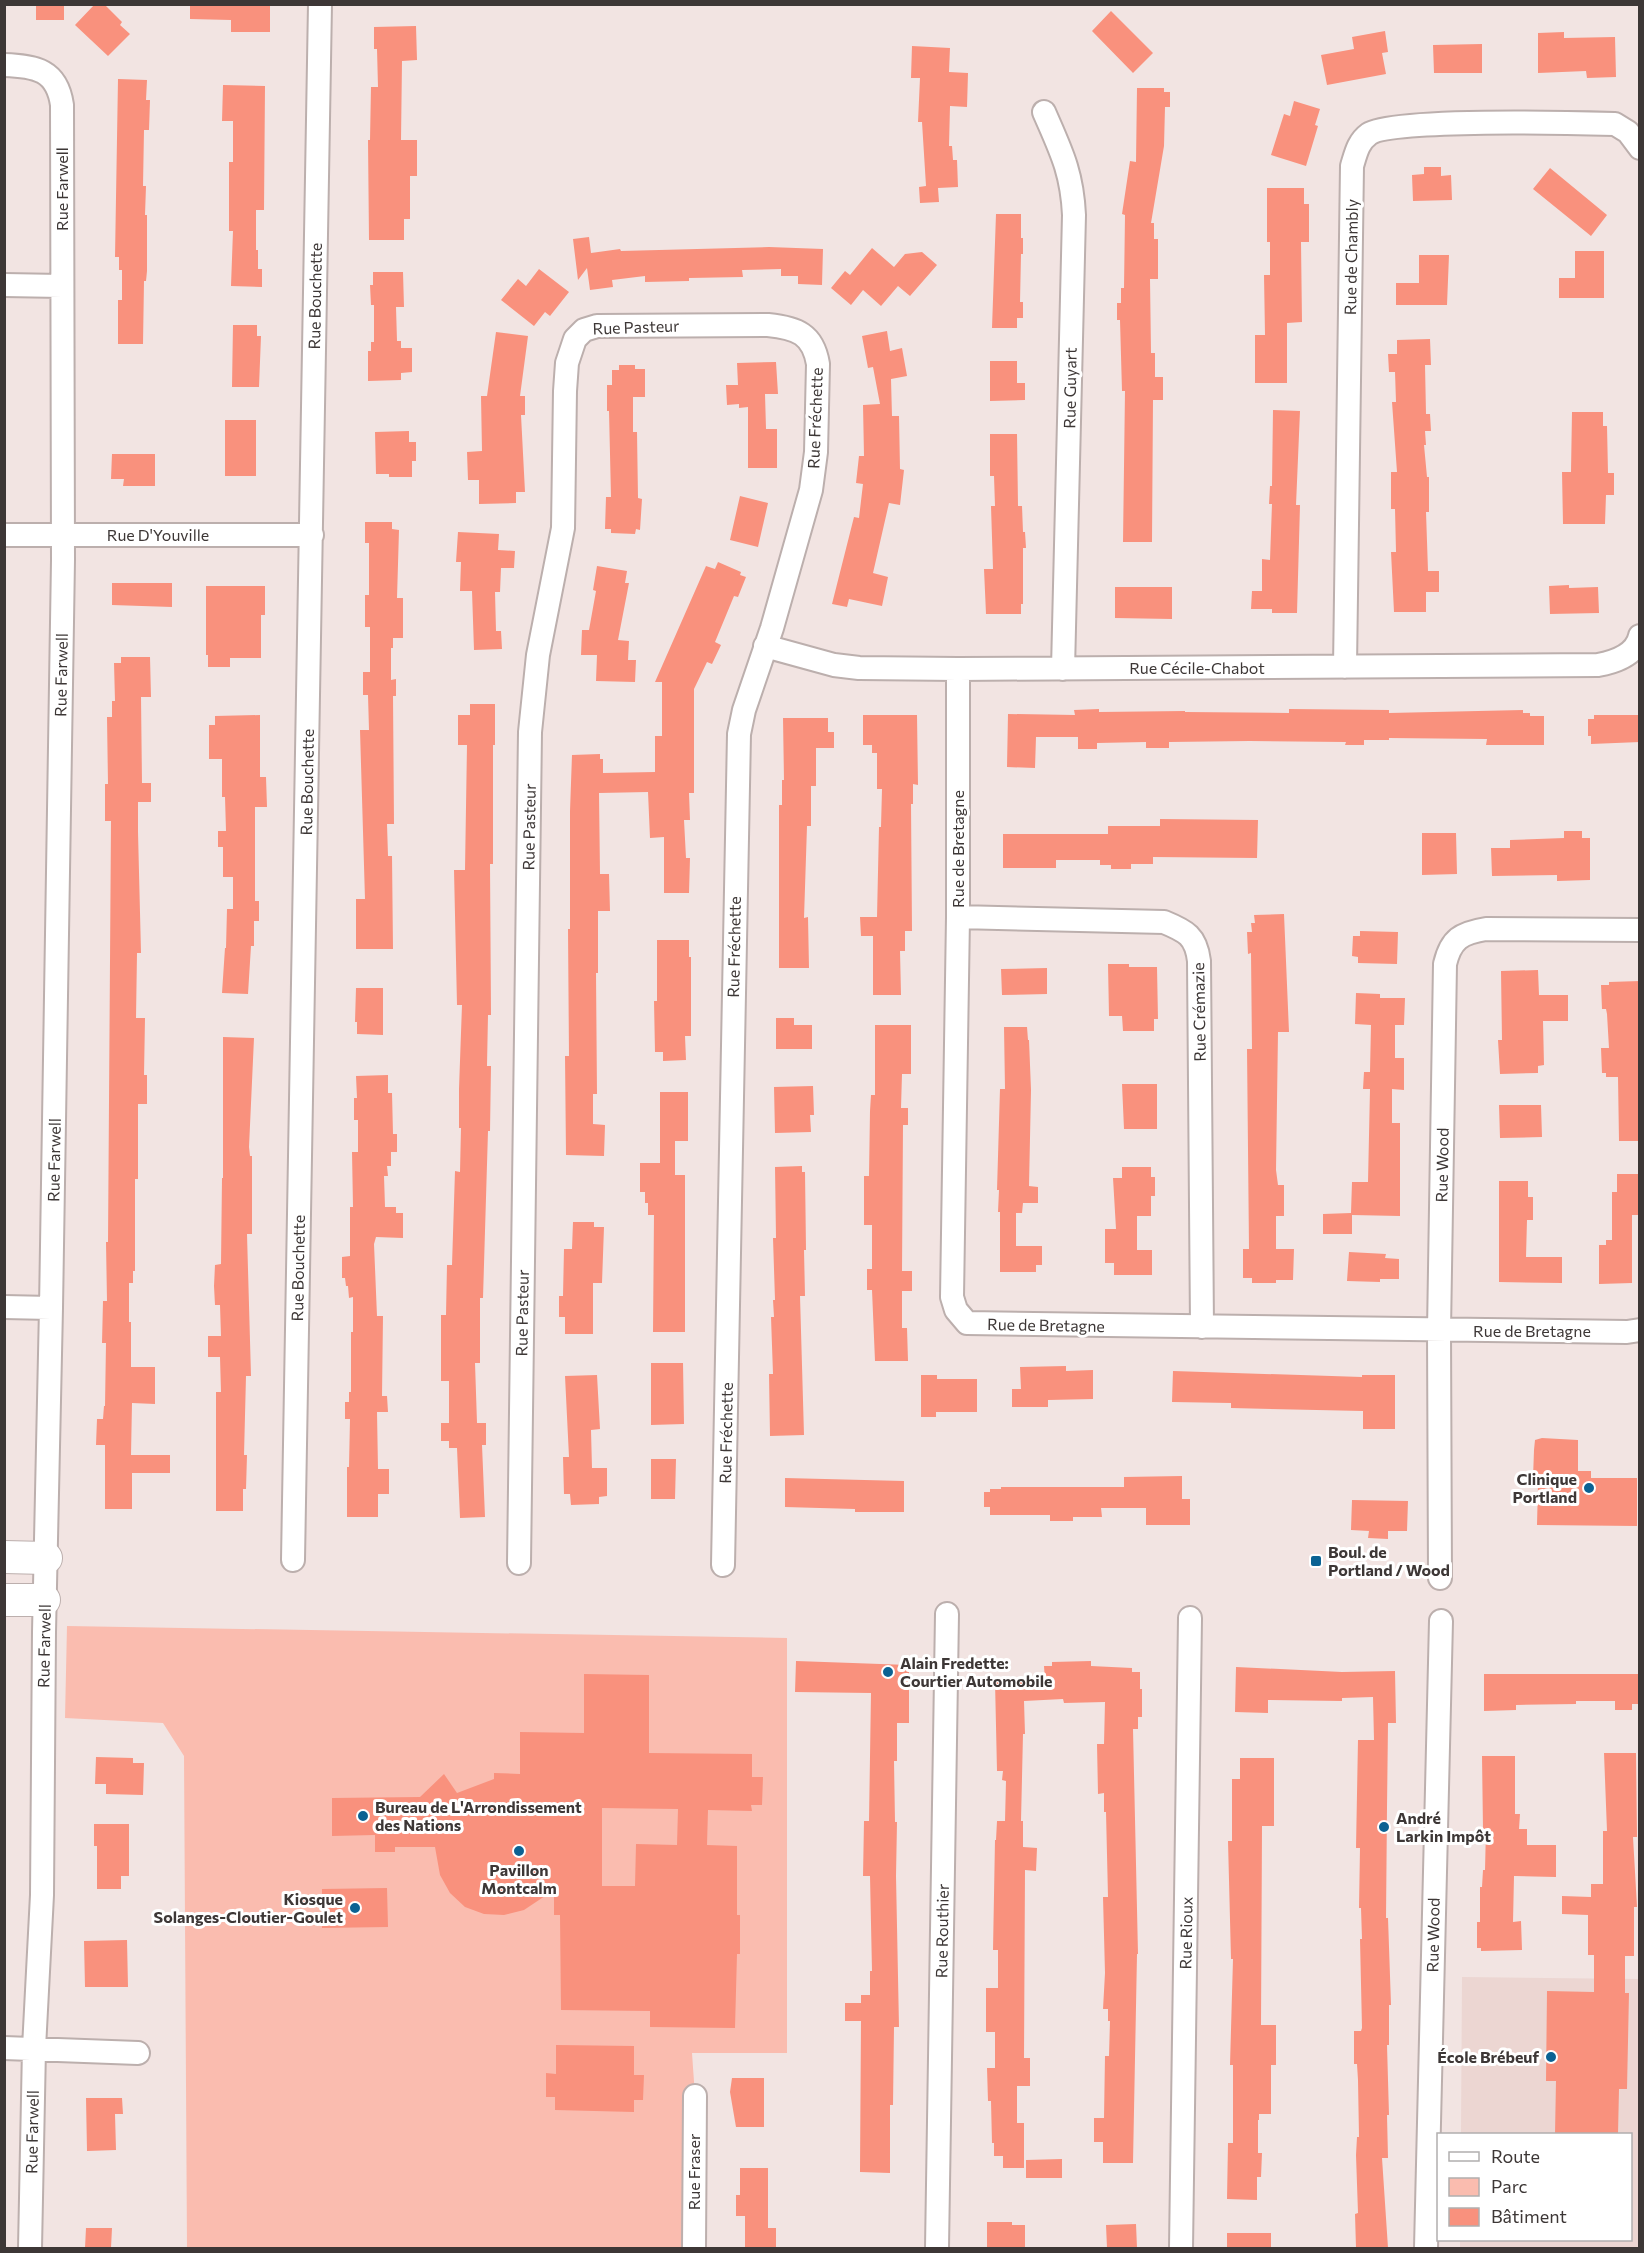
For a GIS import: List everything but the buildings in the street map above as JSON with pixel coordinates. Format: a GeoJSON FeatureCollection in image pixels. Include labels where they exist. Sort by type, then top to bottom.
{"type":"FeatureCollection","features":[{"type":"Feature","properties":{"kind":"main road"},"geometry":{"type":"LineString","coordinates":[[4,1557],[46,1558]]}},
{"type":"Feature","properties":{"kind":"main road"},"geometry":{"type":"LineString","coordinates":[[4,1600],[44,1600]]}},
{"type":"Feature","properties":{"kind":"street","name":"Rue Bouchette"},"geometry":{"type":"LineString","coordinates":[[293,1560],[320,4]]}},
{"type":"Feature","properties":{"kind":"street","name":"Rue Farwell"},"geometry":{"type":"LineString","coordinates":[[4,65],[35,68],[50,76],[60,88],[62,105],[63,534],[44,1600],[42,1895],[34,2048],[30,2248]]}},
{"type":"Feature","properties":{"kind":"street","name":"Rue Guyart"},"geometry":{"type":"LineString","coordinates":[[1044,112],[1068,167],[1073,189],[1074,215],[1063,669]]}},
{"type":"Feature","properties":{"kind":"street","name":"Rue de Chambly"},"geometry":{"type":"LineString","coordinates":[[1345,667],[1352,165],[1358,146],[1371,133],[1394,126],[1507,123],[1615,124],[1628,132],[1640,148]]}},
{"type":"Feature","properties":{"kind":"street"},"geometry":{"type":"LineString","coordinates":[[4,285],[62,286]]}},
{"type":"Feature","properties":{"kind":"street","name":"Rue Pasteur"},"geometry":{"type":"LineString","coordinates":[[519,1563],[531,723],[537,663],[563,528],[567,363],[575,339],[584,330],[597,326],[787,327],[811,341]]}},
{"type":"Feature","properties":{"kind":"street","name":"Rue Fréchette"},"geometry":{"type":"LineString","coordinates":[[723,1565],[737,754],[744,710],[765,646],[815,470],[818,364],[811,341]]}},
{"type":"Feature","properties":{"kind":"street","name":"Rue D'Youville"},"geometry":{"type":"LineString","coordinates":[[4,535],[312,535]]}},
{"type":"Feature","properties":{"kind":"street","name":"Rue Cécile-Chabot"},"geometry":{"type":"LineString","coordinates":[[765,646],[834,665],[859,668],[1063,669],[1598,665],[1611,662],[1634,645]]}},
{"type":"Feature","properties":{"kind":"street","name":"Rue de Bretagne"},"geometry":{"type":"LineString","coordinates":[[958,669],[958,917],[952,1297],[956,1310],[967,1323],[1628,1332],[1640,1330]]}},
{"type":"Feature","properties":{"kind":"street","name":"Rue Crémazie"},"geometry":{"type":"LineString","coordinates":[[958,917],[1164,922],[1185,930],[1197,946],[1202,1327]]}},
{"type":"Feature","properties":{"kind":"street","name":"Rue Wood"},"geometry":{"type":"LineString","coordinates":[[1440,1578],[1439,1330],[1445,964],[1449,949],[1458,938],[1472,931],[1486,929],[1640,930]]}},
{"type":"Feature","properties":{"kind":"street"},"geometry":{"type":"LineString","coordinates":[[4,1307],[51,1308]]}},
{"type":"Feature","properties":{"kind":"street","name":"Rue Routhier"},"geometry":{"type":"LineString","coordinates":[[937,2248],[947,1614]]}},
{"type":"Feature","properties":{"kind":"street","name":"Rue Rioux"},"geometry":{"type":"LineString","coordinates":[[1181,2248],[1190,1618]]}},
{"type":"Feature","properties":{"kind":"street","name":"Rue Wood"},"geometry":{"type":"LineString","coordinates":[[1426,2248],[1441,1622]]}},
{"type":"Feature","properties":{"kind":"street"},"geometry":{"type":"LineString","coordinates":[[4,2048],[138,2053]]}},
{"type":"Feature","properties":{"kind":"street","name":"Rue Fraser"},"geometry":{"type":"LineString","coordinates":[[694,2096],[694,2248]]}},
{"type":"Feature","properties":{"kind":"shaded area","name":"École Brébeuf"},"geometry":{"type":"Polygon","coordinates":[[[1462,1977],[1639,1979],[1639,2248],[1460,2248],[1460,2241],[1632,2241],[1632,2133],[1461,2133],[1462,1977]]]}},
{"type":"Feature","properties":{"kind":"green space"},"geometry":{"type":"Polygon","coordinates":[[[67,1626],[787,1638],[787,2053],[692,2053],[695,2096],[692,2248],[187,2248],[184,1756],[163,1723],[65,1718],[67,1626]]]}},
{"type":"Feature","properties":{"kind":"place","name":"Clinique Portland"},"geometry":{"type":"Point","coordinates":[1589,1488]}},
{"type":"Feature","properties":{"kind":"place","name":"Boul. de Portland / Wood"},"geometry":{"type":"Point","coordinates":[1316,1561]}},
{"type":"Feature","properties":{"kind":"place","name":"Alain Fredette: Courtier Automobile"},"geometry":{"type":"Point","coordinates":[888,1672]}},
{"type":"Feature","properties":{"kind":"place","name":"Bureau de L'Arrondissement des Nations"},"geometry":{"type":"Point","coordinates":[363,1816]}},
{"type":"Feature","properties":{"kind":"place","name":"André Larkin Impôt"},"geometry":{"type":"Point","coordinates":[1384,1827]}},
{"type":"Feature","properties":{"kind":"place","name":"Pavillon Montcalm"},"geometry":{"type":"Point","coordinates":[519,1851]}},
{"type":"Feature","properties":{"kind":"place","name":"Kiosque Solanges-Cloutier-Goulet"},"geometry":{"type":"Point","coordinates":[355,1908]}},
{"type":"Feature","properties":{"kind":"place","name":"École Brébeuf"},"geometry":{"type":"Point","coordinates":[1551,2057]}}]}
